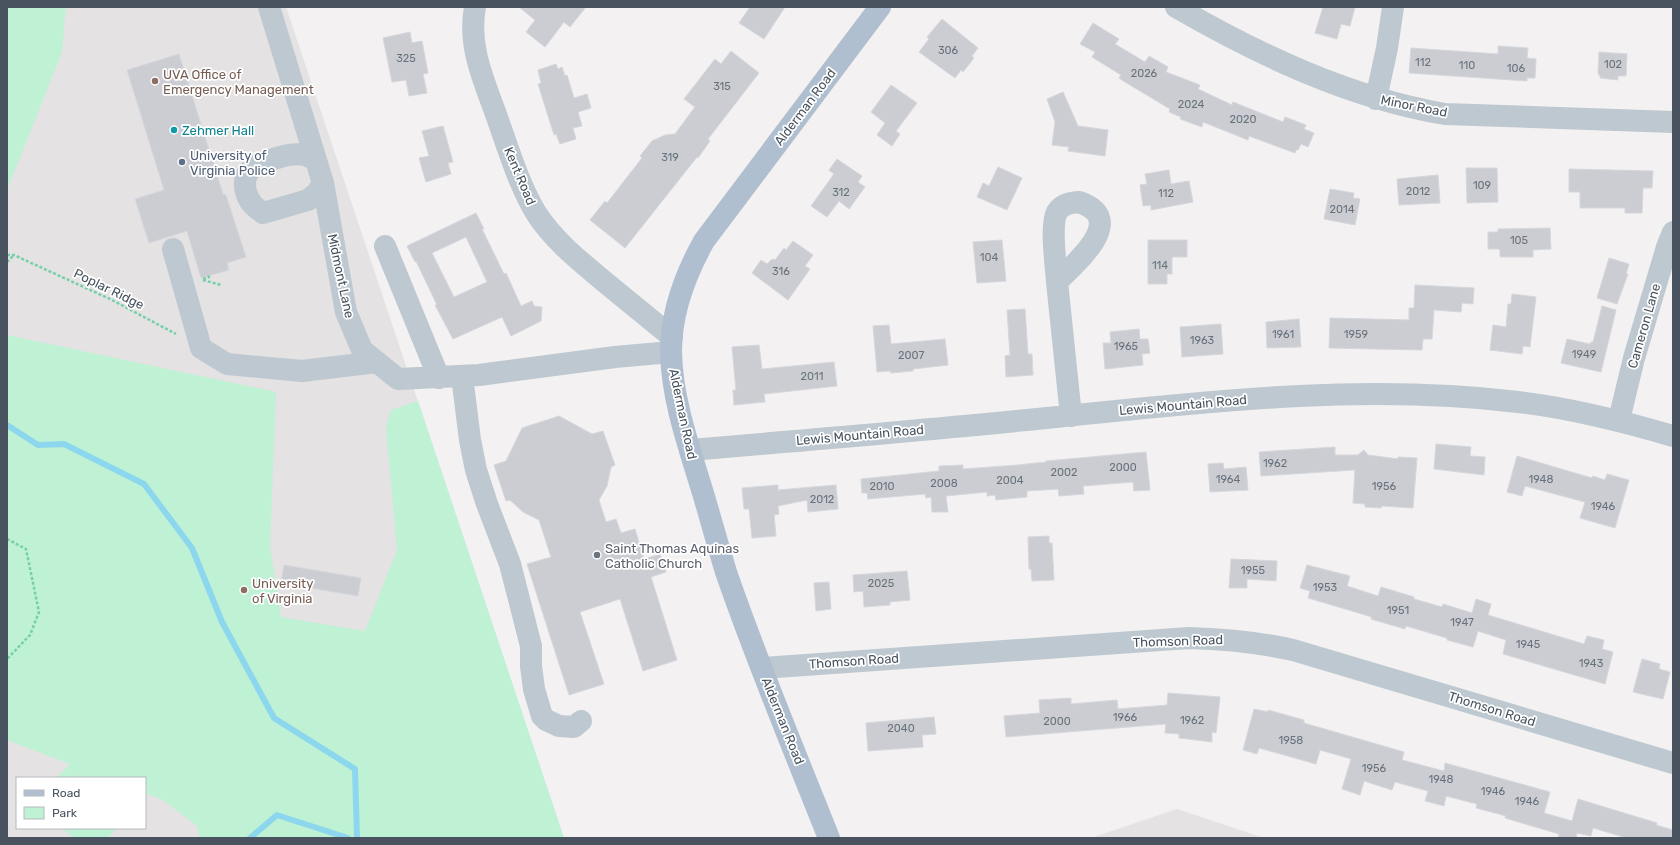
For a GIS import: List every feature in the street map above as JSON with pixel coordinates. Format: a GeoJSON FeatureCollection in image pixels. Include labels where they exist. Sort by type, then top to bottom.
{"type":"FeatureCollection","features":[{"type":"Feature","properties":{"kind":"main road","name":"Alderman Road"},"geometry":{"type":"LineString","coordinates":[[829,838],[726,572],[690,450],[673,380],[671,345],[679,296],[689,267],[704,241],[880,7]]}},
{"type":"Feature","properties":{"kind":"street","name":"Midmont Lane"},"geometry":{"type":"LineString","coordinates":[[269,7],[316,160],[313,197],[346,312],[362,350],[398,380],[462,376],[671,345]]}},
{"type":"Feature","properties":{"kind":"street","name":"Kent Road"},"geometry":{"type":"LineString","coordinates":[[475,7],[472,21],[474,45],[479,68],[522,186],[536,213],[551,233],[572,255],[671,345]]}},
{"type":"Feature","properties":{"kind":"street","name":"Minor Road"},"geometry":{"type":"LineString","coordinates":[[1176,7],[1201,22],[1311,74],[1376,99],[1414,109],[1445,114],[1673,122]]}},
{"type":"Feature","properties":{"kind":"street"},"geometry":{"type":"LineString","coordinates":[[1376,99],[1387,48],[1393,7]]}},
{"type":"Feature","properties":{"kind":"street"},"geometry":{"type":"LineString","coordinates":[[308,135],[302,147],[274,155],[249,171],[244,184],[253,207],[263,212],[313,197]]}},
{"type":"Feature","properties":{"kind":"street"},"geometry":{"type":"LineString","coordinates":[[274,155],[306,155],[316,160]]}},
{"type":"Feature","properties":{"kind":"street","name":"Cameron Lane"},"geometry":{"type":"LineString","coordinates":[[1619,420],[1634,358],[1667,247],[1673,232]]}},
{"type":"Feature","properties":{"kind":"street"},"geometry":{"type":"LineString","coordinates":[[385,246],[439,378]]}},
{"type":"Feature","properties":{"kind":"street"},"geometry":{"type":"LineString","coordinates":[[173,249],[201,348],[227,364],[302,372],[377,362]]}},
{"type":"Feature","properties":{"kind":"street"},"geometry":{"type":"LineString","coordinates":[[1057,282],[1071,416]]}},
{"type":"Feature","properties":{"kind":"street"},"geometry":{"type":"LineString","coordinates":[[462,376],[475,464],[487,504],[512,571],[531,646],[531,666],[534,689],[542,716],[546,720],[559,726],[574,727],[581,721]]}},
{"type":"Feature","properties":{"kind":"street","name":"Lewis Mountain Road"},"geometry":{"type":"LineString","coordinates":[[690,450],[1269,397],[1353,394],[1438,396],[1518,402],[1581,412],[1619,420],[1673,436]]}},
{"type":"Feature","properties":{"kind":"street","name":"Thomson Road"},"geometry":{"type":"LineString","coordinates":[[762,668],[1189,638],[1230,639],[1262,643],[1293,650],[1673,763]]}},
{"type":"Feature","properties":{"kind":"path","name":"Poplar Ridge"},"geometry":{"type":"LineString","coordinates":[[7,255],[14,255],[112,300],[201,348]]}},
{"type":"Feature","properties":{"kind":"path"},"geometry":{"type":"LineString","coordinates":[[7,262],[14,255]]}},
{"type":"Feature","properties":{"kind":"path"},"geometry":{"type":"LineString","coordinates":[[208,276],[209,277],[203,279],[221,285]]}},
{"type":"Feature","properties":{"kind":"path"},"geometry":{"type":"LineString","coordinates":[[7,539],[26,549],[40,612],[30,635],[7,659]]}},
{"type":"Feature","properties":{"kind":"shaded area","name":"University of Virginia"},"geometry":{"type":"Polygon","coordinates":[[[7,7],[286,7],[564,838],[7,838],[7,7]]]}},
{"type":"Feature","properties":{"kind":"shaded area"},"geometry":{"type":"Polygon","coordinates":[[[1177,809],[1264,838],[1091,838],[1177,809]]]}},
{"type":"Feature","properties":{"kind":"green space"},"geometry":{"type":"Polygon","coordinates":[[[7,7],[66,7],[62,52],[7,190],[7,7]]]}},
{"type":"Feature","properties":{"kind":"green space"},"geometry":{"type":"Polygon","coordinates":[[[7,335],[276,392],[270,546],[281,617],[365,631],[397,550],[386,428],[391,410],[418,401],[564,838],[200,838],[197,826],[163,800],[146,794],[146,777],[57,777],[70,764],[7,740],[7,335]]]}},
{"type":"Feature","properties":{"kind":"green space"},"geometry":{"type":"Polygon","coordinates":[[[62,829],[116,829],[108,838],[75,838],[62,829]]]}},
{"type":"Feature","properties":{"kind":"building"},"geometry":{"type":"Polygon","coordinates":[[[519,7],[586,7],[570,27],[564,22],[545,47],[526,32],[535,20],[519,7]]]}},
{"type":"Feature","properties":{"kind":"building"},"geometry":{"type":"Polygon","coordinates":[[[750,7],[785,7],[764,39],[739,23],[750,7]]]}},
{"type":"Feature","properties":{"kind":"building"},"geometry":{"type":"Polygon","coordinates":[[[1323,7],[1355,7],[1350,26],[1341,24],[1337,39],[1315,33],[1323,7]]]}},
{"type":"Feature","properties":{"kind":"building"},"geometry":{"type":"Polygon","coordinates":[[[942,19],[978,48],[972,56],[974,58],[963,72],[961,70],[955,78],[919,52],[929,39],[927,37],[942,19]]]}},
{"type":"Feature","properties":{"kind":"building"},"geometry":{"type":"Polygon","coordinates":[[[1093,23],[1119,39],[1115,44],[1145,62],[1149,56],[1168,67],[1166,72],[1200,85],[1198,89],[1232,105],[1233,102],[1283,122],[1285,117],[1306,125],[1304,129],[1314,133],[1308,147],[1301,144],[1295,153],[1249,136],[1248,140],[1203,122],[1202,127],[1180,119],[1181,117],[1169,112],[1170,109],[1119,78],[1121,75],[1092,57],[1095,52],[1080,44],[1093,23]]]}},
{"type":"Feature","properties":{"kind":"building"},"geometry":{"type":"Polygon","coordinates":[[[410,32],[412,43],[422,41],[428,73],[423,74],[427,93],[409,96],[406,80],[392,82],[383,38],[410,32]]]}},
{"type":"Feature","properties":{"kind":"building"},"geometry":{"type":"Polygon","coordinates":[[[1498,46],[1528,48],[1527,58],[1536,59],[1535,78],[1527,78],[1527,81],[1409,73],[1411,48],[1498,54],[1498,46]]]}},
{"type":"Feature","properties":{"kind":"building"},"geometry":{"type":"Polygon","coordinates":[[[731,51],[759,73],[708,139],[710,141],[698,158],[697,157],[625,248],[590,220],[605,201],[607,203],[642,158],[640,156],[652,141],[665,135],[675,134],[695,107],[684,99],[715,59],[721,64],[731,51]]]}},
{"type":"Feature","properties":{"kind":"building"},"geometry":{"type":"Polygon","coordinates":[[[1599,52],[1627,54],[1626,76],[1618,76],[1618,80],[1600,78],[1600,75],[1598,74],[1599,52]]]}},
{"type":"Feature","properties":{"kind":"building","name":"Zehmer Hall"},"geometry":{"type":"Polygon","coordinates":[[[179,54],[223,194],[226,195],[246,257],[227,263],[229,270],[201,278],[187,231],[149,243],[135,199],[164,190],[127,70],[179,54]]]}},
{"type":"Feature","properties":{"kind":"building"},"geometry":{"type":"Polygon","coordinates":[[[556,64],[558,69],[562,67],[565,76],[567,75],[574,98],[587,94],[591,108],[578,112],[582,126],[573,128],[576,139],[560,144],[556,134],[554,135],[538,84],[541,83],[538,70],[556,64]]]}},
{"type":"Feature","properties":{"kind":"building"},"geometry":{"type":"Polygon","coordinates":[[[891,85],[917,103],[896,131],[900,134],[892,146],[877,135],[885,123],[871,112],[891,85]]]}},
{"type":"Feature","properties":{"kind":"building"},"geometry":{"type":"Polygon","coordinates":[[[1063,92],[1078,126],[1108,130],[1105,156],[1068,151],[1069,147],[1052,145],[1055,122],[1047,99],[1063,92]]]}},
{"type":"Feature","properties":{"kind":"building"},"geometry":{"type":"Polygon","coordinates":[[[443,126],[453,162],[448,163],[451,174],[426,182],[419,158],[429,156],[422,131],[443,126]]]}},
{"type":"Feature","properties":{"kind":"building"},"geometry":{"type":"Polygon","coordinates":[[[837,159],[862,176],[858,182],[865,187],[849,209],[839,201],[827,217],[811,206],[834,174],[829,170],[837,159]]]}},
{"type":"Feature","properties":{"kind":"building"},"geometry":{"type":"Polygon","coordinates":[[[998,167],[1022,178],[1007,210],[977,197],[983,183],[989,186],[998,167]]]}},
{"type":"Feature","properties":{"kind":"building"},"geometry":{"type":"Polygon","coordinates":[[[1466,168],[1497,168],[1498,202],[1467,203],[1466,168]]]}},
{"type":"Feature","properties":{"kind":"building"},"geometry":{"type":"Polygon","coordinates":[[[1569,169],[1653,171],[1652,188],[1643,188],[1642,213],[1625,213],[1625,208],[1580,208],[1580,192],[1569,192],[1569,169]]]}},
{"type":"Feature","properties":{"kind":"building"},"geometry":{"type":"Polygon","coordinates":[[[1169,170],[1171,184],[1189,181],[1193,202],[1151,210],[1151,205],[1143,206],[1140,185],[1147,184],[1145,174],[1169,170]]]}},
{"type":"Feature","properties":{"kind":"building"},"geometry":{"type":"Polygon","coordinates":[[[1438,175],[1440,203],[1399,205],[1397,179],[1438,175]]]}},
{"type":"Feature","properties":{"kind":"building"},"geometry":{"type":"Polygon","coordinates":[[[1330,189],[1354,193],[1353,198],[1360,199],[1355,225],[1324,219],[1330,189]]]}},
{"type":"Feature","properties":{"kind":"building"},"geometry":{"type":"Polygon","coordinates":[[[476,213],[484,229],[482,229],[504,274],[506,273],[521,306],[532,301],[534,306],[542,307],[541,321],[511,336],[502,317],[453,339],[435,305],[437,305],[416,261],[415,262],[407,246],[476,213]],[[466,237],[432,253],[454,297],[487,282],[466,237]]]}},
{"type":"Feature","properties":{"kind":"building"},"geometry":{"type":"Polygon","coordinates":[[[1550,228],[1551,249],[1533,250],[1533,257],[1500,257],[1500,250],[1488,249],[1488,232],[1498,232],[1498,229],[1550,228]]]}},
{"type":"Feature","properties":{"kind":"building"},"geometry":{"type":"Polygon","coordinates":[[[1002,240],[1006,281],[977,283],[973,242],[1002,240]]]}},
{"type":"Feature","properties":{"kind":"building"},"geometry":{"type":"Polygon","coordinates":[[[1148,240],[1187,240],[1187,257],[1172,257],[1172,274],[1167,274],[1167,284],[1148,284],[1148,240]]]}},
{"type":"Feature","properties":{"kind":"building"},"geometry":{"type":"Polygon","coordinates":[[[793,241],[813,255],[805,266],[810,269],[788,300],[752,273],[761,260],[767,264],[772,259],[775,260],[784,248],[786,250],[793,241]]]}},
{"type":"Feature","properties":{"kind":"building"},"geometry":{"type":"Polygon","coordinates":[[[1609,258],[1629,264],[1626,274],[1628,274],[1617,304],[1597,298],[1609,258]]]}},
{"type":"Feature","properties":{"kind":"building"},"geometry":{"type":"Polygon","coordinates":[[[1415,285],[1474,288],[1473,304],[1462,303],[1461,312],[1434,310],[1432,339],[1423,339],[1422,350],[1329,348],[1330,318],[1409,320],[1409,308],[1414,308],[1415,285]]]}},
{"type":"Feature","properties":{"kind":"building"},"geometry":{"type":"Polygon","coordinates":[[[1512,294],[1536,297],[1530,347],[1523,346],[1522,354],[1490,350],[1493,325],[1506,327],[1508,304],[1511,304],[1512,294]]]}},
{"type":"Feature","properties":{"kind":"building"},"geometry":{"type":"Polygon","coordinates":[[[1602,306],[1616,310],[1601,372],[1561,363],[1567,339],[1590,344],[1593,342],[1602,306]]]}},
{"type":"Feature","properties":{"kind":"building"},"geometry":{"type":"Polygon","coordinates":[[[1025,309],[1028,354],[1032,354],[1033,375],[1006,377],[1005,356],[1010,355],[1007,310],[1025,309]]]}},
{"type":"Feature","properties":{"kind":"building"},"geometry":{"type":"Polygon","coordinates":[[[1299,319],[1301,347],[1267,348],[1266,322],[1299,319]]]}},
{"type":"Feature","properties":{"kind":"building"},"geometry":{"type":"Polygon","coordinates":[[[1221,324],[1223,354],[1182,357],[1180,327],[1221,324]]]}},
{"type":"Feature","properties":{"kind":"building"},"geometry":{"type":"Polygon","coordinates":[[[889,325],[891,344],[945,339],[948,365],[913,369],[913,371],[891,373],[890,371],[877,372],[873,326],[889,325]]]}},
{"type":"Feature","properties":{"kind":"building"},"geometry":{"type":"Polygon","coordinates":[[[1139,329],[1140,339],[1148,339],[1150,353],[1142,354],[1143,365],[1105,369],[1103,343],[1111,343],[1110,332],[1139,329]]]}},
{"type":"Feature","properties":{"kind":"building"},"geometry":{"type":"Polygon","coordinates":[[[759,345],[762,369],[834,362],[837,386],[764,394],[765,402],[734,405],[733,390],[736,390],[732,347],[759,345]]]}},
{"type":"Feature","properties":{"kind":"building","name":"Saint Thomas Aquinas Catholic Church"},"geometry":{"type":"Polygon","coordinates":[[[559,416],[592,434],[603,431],[615,465],[611,467],[607,486],[599,500],[606,522],[616,519],[621,533],[635,529],[644,559],[660,554],[666,572],[651,577],[677,660],[643,671],[620,599],[580,612],[604,684],[569,695],[527,564],[551,557],[539,520],[523,512],[510,500],[506,501],[494,465],[506,461],[522,428],[559,416]]]}},
{"type":"Feature","properties":{"kind":"building"},"geometry":{"type":"Polygon","coordinates":[[[1436,444],[1471,447],[1470,456],[1485,457],[1484,475],[1434,469],[1436,444]]]}},
{"type":"Feature","properties":{"kind":"building"},"geometry":{"type":"Polygon","coordinates":[[[1335,447],[1335,455],[1358,455],[1364,450],[1368,455],[1398,459],[1398,457],[1417,458],[1413,508],[1382,506],[1381,508],[1365,507],[1365,504],[1353,503],[1355,470],[1261,476],[1259,452],[1335,447]]]}},
{"type":"Feature","properties":{"kind":"building"},"geometry":{"type":"Polygon","coordinates":[[[1146,452],[1150,490],[1134,491],[1133,482],[1083,486],[1084,494],[1059,496],[1058,489],[1027,491],[1027,497],[996,500],[995,495],[987,496],[987,492],[946,496],[948,512],[932,512],[931,497],[926,498],[925,494],[868,499],[867,493],[862,493],[861,479],[939,471],[939,466],[963,465],[963,469],[1146,452]]]}},
{"type":"Feature","properties":{"kind":"building"},"geometry":{"type":"Polygon","coordinates":[[[1517,456],[1592,478],[1593,476],[1605,480],[1607,474],[1629,480],[1615,528],[1580,518],[1585,502],[1525,486],[1522,496],[1507,492],[1517,456]]]}},
{"type":"Feature","properties":{"kind":"building"},"geometry":{"type":"Polygon","coordinates":[[[1223,463],[1224,469],[1246,467],[1248,490],[1210,492],[1208,464],[1223,463]]]}},
{"type":"Feature","properties":{"kind":"building"},"geometry":{"type":"Polygon","coordinates":[[[778,485],[778,490],[836,485],[838,509],[808,512],[807,500],[778,506],[779,514],[774,515],[776,536],[752,538],[749,509],[744,509],[742,488],[778,485]]]}},
{"type":"Feature","properties":{"kind":"building"},"geometry":{"type":"Polygon","coordinates":[[[1049,536],[1049,543],[1052,543],[1054,580],[1032,581],[1031,569],[1029,569],[1028,537],[1049,536]]]}},
{"type":"Feature","properties":{"kind":"building"},"geometry":{"type":"Polygon","coordinates":[[[1231,559],[1277,561],[1276,581],[1247,579],[1247,588],[1229,588],[1231,559]]]}},
{"type":"Feature","properties":{"kind":"building"},"geometry":{"type":"Polygon","coordinates":[[[284,565],[361,578],[358,596],[281,583],[284,565]]]}},
{"type":"Feature","properties":{"kind":"building"},"geometry":{"type":"Polygon","coordinates":[[[1307,565],[1350,576],[1347,586],[1378,596],[1381,587],[1442,607],[1443,604],[1472,613],[1476,599],[1491,604],[1488,615],[1584,644],[1587,636],[1604,640],[1602,649],[1613,652],[1605,684],[1503,654],[1506,640],[1478,631],[1473,647],[1406,626],[1405,629],[1371,619],[1372,617],[1308,598],[1310,591],[1300,588],[1307,565]]]}},
{"type":"Feature","properties":{"kind":"building"},"geometry":{"type":"Polygon","coordinates":[[[907,571],[910,600],[890,602],[890,605],[864,607],[863,591],[854,592],[853,575],[907,571]]]}},
{"type":"Feature","properties":{"kind":"building"},"geometry":{"type":"Polygon","coordinates":[[[829,582],[831,609],[816,611],[814,583],[829,582]]]}},
{"type":"Feature","properties":{"kind":"building"},"geometry":{"type":"Polygon","coordinates":[[[1642,659],[1660,664],[1659,669],[1670,672],[1663,699],[1633,692],[1642,659]]]}},
{"type":"Feature","properties":{"kind":"building"},"geometry":{"type":"Polygon","coordinates":[[[1168,693],[1220,697],[1216,733],[1212,732],[1212,742],[1179,738],[1179,734],[1165,733],[1166,724],[1006,737],[1004,716],[1040,713],[1039,700],[1071,698],[1071,704],[1117,700],[1118,709],[1167,705],[1168,693]]]}},
{"type":"Feature","properties":{"kind":"building"},"geometry":{"type":"Polygon","coordinates":[[[1254,709],[1268,712],[1268,710],[1304,720],[1304,723],[1404,752],[1402,760],[1444,771],[1445,763],[1550,792],[1544,813],[1572,821],[1578,799],[1657,823],[1656,825],[1673,830],[1673,838],[1627,838],[1593,828],[1591,836],[1577,833],[1576,838],[1558,838],[1559,834],[1505,818],[1506,816],[1476,808],[1477,804],[1446,796],[1444,806],[1425,801],[1428,791],[1395,782],[1392,790],[1364,781],[1360,795],[1342,789],[1351,759],[1320,750],[1316,764],[1259,748],[1257,754],[1243,750],[1254,709]]]}},
{"type":"Feature","properties":{"kind":"building"},"geometry":{"type":"Polygon","coordinates":[[[934,717],[936,734],[922,735],[923,747],[868,751],[866,723],[934,717]]]}},
{"type":"Feature","properties":{"kind":"waterway"},"geometry":{"type":"LineString","coordinates":[[7,425],[38,445],[64,444],[144,484],[192,548],[222,622],[274,718],[355,769],[357,838]]}},
{"type":"Feature","properties":{"kind":"waterway"},"geometry":{"type":"LineString","coordinates":[[250,838],[277,815],[348,838]]}},
{"type":"Feature","properties":{"kind":"place","name":"UVA Office of Emergency Management"},"geometry":{"type":"Point","coordinates":[155,81]}},
{"type":"Feature","properties":{"kind":"place","name":"Zehmer Hall"},"geometry":{"type":"Point","coordinates":[174,130]}},
{"type":"Feature","properties":{"kind":"place","name":"University of Virginia Police"},"geometry":{"type":"Point","coordinates":[182,162]}},
{"type":"Feature","properties":{"kind":"place","name":"Saint Thomas Aquinas Catholic Church"},"geometry":{"type":"Point","coordinates":[597,555]}},
{"type":"Feature","properties":{"kind":"place","name":"University of Virginia"},"geometry":{"type":"Point","coordinates":[244,590]}}]}
